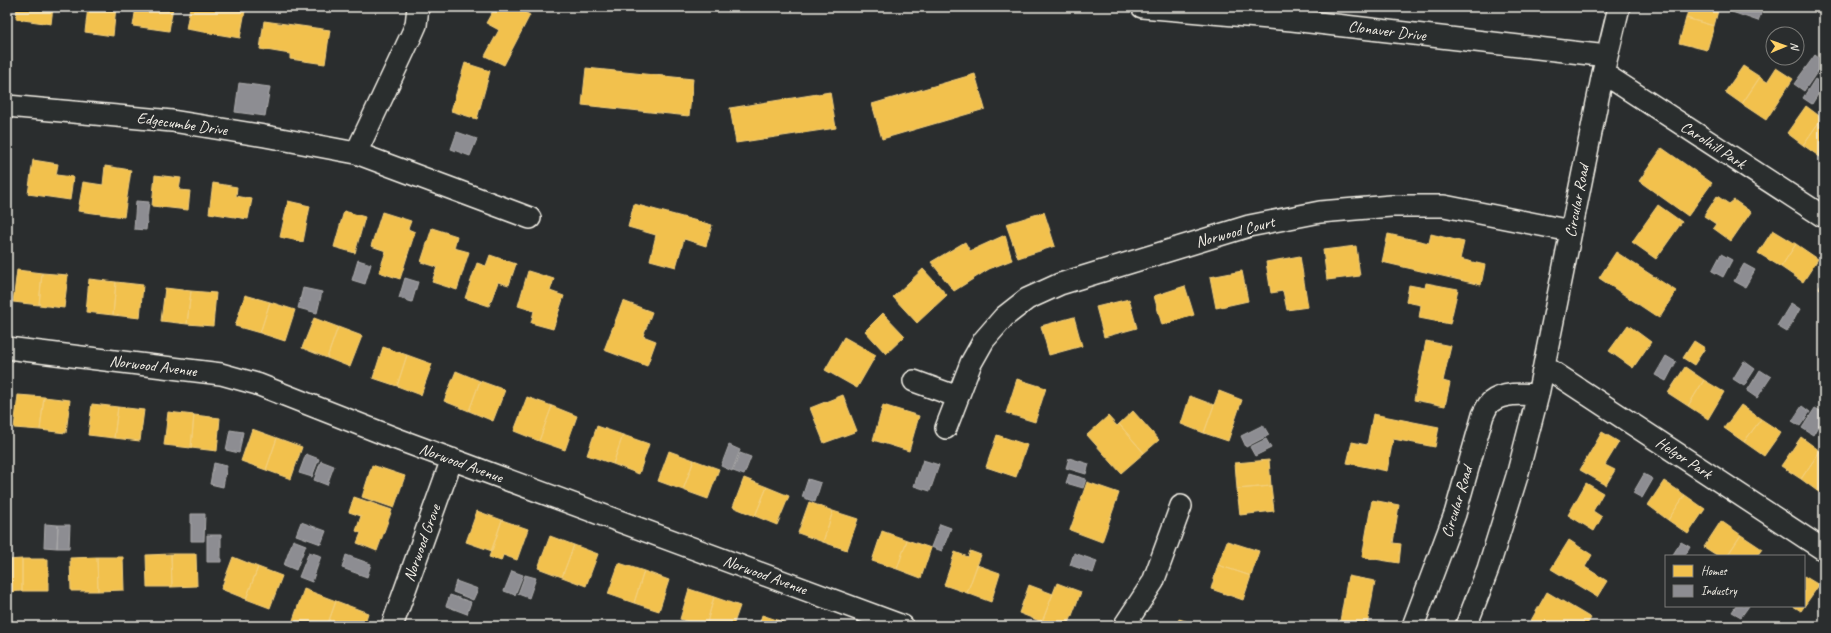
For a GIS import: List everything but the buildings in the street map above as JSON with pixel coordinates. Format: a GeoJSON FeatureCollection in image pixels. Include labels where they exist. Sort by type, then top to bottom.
{"type":"FeatureCollection","features":[{"type":"Feature","properties":{"kind":"street"},"geometry":{"type":"LineString","coordinates":[[356,153],[412,34],[417,20],[418,7]]}},
{"type":"Feature","properties":{"kind":"street","name":"Clonaver Drive"},"geometry":{"type":"LineString","coordinates":[[1142,7],[1296,14],[1605,64]]}},
{"type":"Feature","properties":{"kind":"street","name":"Circular Road"},"geometry":{"type":"LineString","coordinates":[[1466,626],[1488,569],[1515,483],[1538,395],[1605,64],[1619,7]]}},
{"type":"Feature","properties":{"kind":"street","name":"Carolhill Park"},"geometry":{"type":"LineString","coordinates":[[1605,64],[1824,217]]}},
{"type":"Feature","properties":{"kind":"street","name":"Edgecumbe Drive"},"geometry":{"type":"LineString","coordinates":[[7,106],[172,121],[266,136],[356,153],[530,218]]}},
{"type":"Feature","properties":{"kind":"street","name":"Norwood Court"},"geometry":{"type":"LineString","coordinates":[[946,428],[971,363],[984,340],[1004,317],[1027,299],[1060,284],[1249,226],[1320,212],[1391,206],[1444,206],[1571,232]]}},
{"type":"Feature","properties":{"kind":"street","name":"Norwood Avenue"},"geometry":{"type":"LineString","coordinates":[[7,348],[221,374],[257,384],[452,459],[903,626]]}},
{"type":"Feature","properties":{"kind":"street","name":"Helgor Park"},"geometry":{"type":"LineString","coordinates":[[1544,366],[1824,550]]}},
{"type":"Feature","properties":{"kind":"street"},"geometry":{"type":"LineString","coordinates":[[914,381],[958,397]]}},
{"type":"Feature","properties":{"kind":"street","name":"Circular Road"},"geometry":{"type":"LineString","coordinates":[[1413,626],[1454,514],[1483,415],[1490,402],[1502,397],[1520,394],[1538,395]]}},
{"type":"Feature","properties":{"kind":"street","name":"Norwood Grove"},"geometry":{"type":"LineString","coordinates":[[392,626],[452,459]]}},
{"type":"Feature","properties":{"kind":"street"},"geometry":{"type":"LineString","coordinates":[[1124,626],[1153,582],[1181,506]]}}]}
